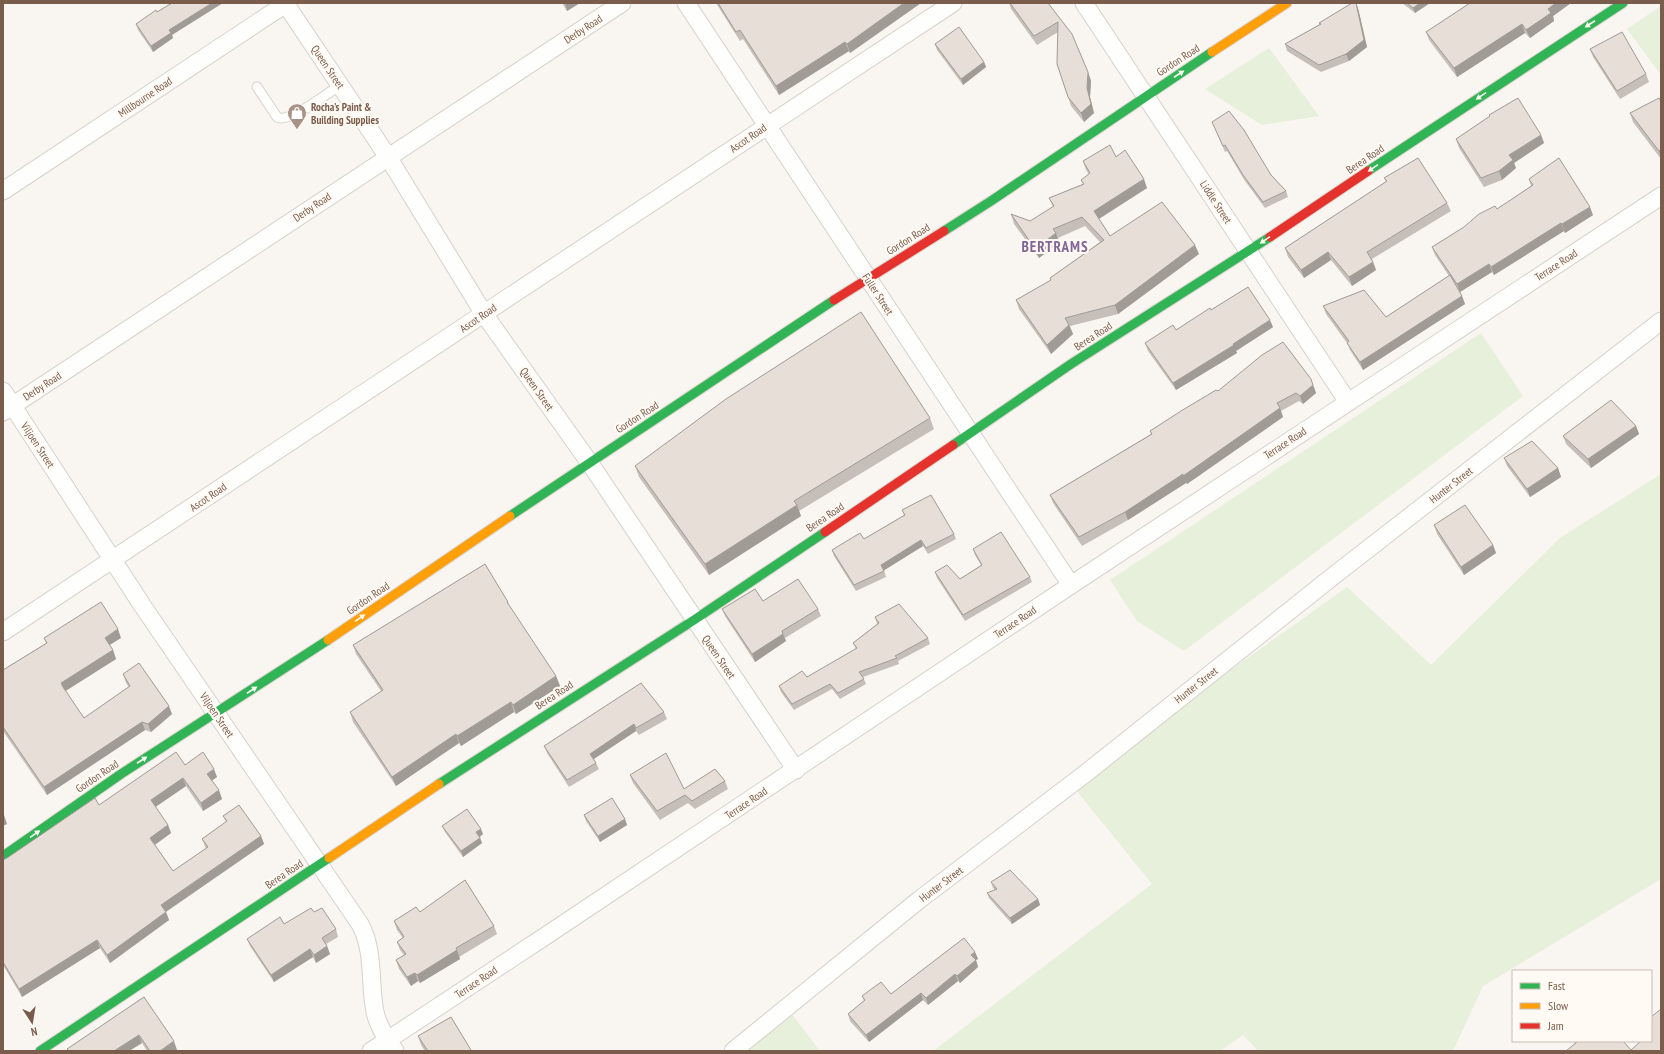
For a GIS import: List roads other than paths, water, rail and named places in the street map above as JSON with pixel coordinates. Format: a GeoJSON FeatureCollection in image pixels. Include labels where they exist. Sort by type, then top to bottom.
{"type":"FeatureCollection","features":[{"type":"Feature","properties":{"kind":"street","name":"Queen Street"},"geometry":{"type":"LineString","coordinates":[[286,3],[388,157],[484,314],[589,462],[796,770]]}},
{"type":"Feature","properties":{"kind":"street","name":"Millbourne Road"},"geometry":{"type":"LineString","coordinates":[[3,191],[286,3]]}},
{"type":"Feature","properties":{"kind":"street","name":"Derby Road"},"geometry":{"type":"LineString","coordinates":[[8,409],[622,3]]}},
{"type":"Feature","properties":{"kind":"street","name":"Fuller Street"},"geometry":{"type":"LineString","coordinates":[[686,3],[867,279],[1071,585]]}},
{"type":"Feature","properties":{"kind":"street","name":"Ascot Road"},"geometry":{"type":"LineString","coordinates":[[3,632],[953,3]]}},
{"type":"Feature","properties":{"kind":"street","name":"Liddle Street"},"geometry":{"type":"LineString","coordinates":[[1084,3],[1348,402]]}},
{"type":"Feature","properties":{"kind":"street","name":"Gordon Road"},"geometry":{"type":"LineString","coordinates":[[3,856],[121,774],[216,713],[534,502],[589,462],[867,279],[991,201],[1146,95],[1287,3]]}},
{"type":"Feature","properties":{"kind":"street","name":"Berea Road"},"geometry":{"type":"LineString","coordinates":[[40,1051],[497,746],[694,620],[1071,364],[1248,251],[1623,3]]}},
{"type":"Feature","properties":{"kind":"street","name":"Terrace Road"},"geometry":{"type":"LineString","coordinates":[[371,1051],[391,1046],[1071,585],[1661,196]]}},
{"type":"Feature","properties":{"kind":"street","name":"Hunter Street"},"geometry":{"type":"LineString","coordinates":[[733,1051],[919,900],[1086,773],[1332,577],[1661,321]]}},
{"type":"Feature","properties":{"kind":"street","name":"Viljoen Street"},"geometry":{"type":"LineString","coordinates":[[3,391],[8,409],[113,560],[366,935],[369,946],[375,1013],[391,1046]]}},
{"type":"Feature","properties":{"kind":"lane"},"geometry":{"type":"LineString","coordinates":[[257,87],[277,117],[280,119],[292,117],[340,85]]}},
{"type":"Feature","properties":{"kind":"place","name":"Rocha's Paint & Building Supplies"},"geometry":{"type":"Point","coordinates":[297,130]}},
{"type":"Feature","properties":{"kind":"district","name":"BERTRAMS"},"geometry":{"type":"Point","coordinates":[1055,246]}}]}
